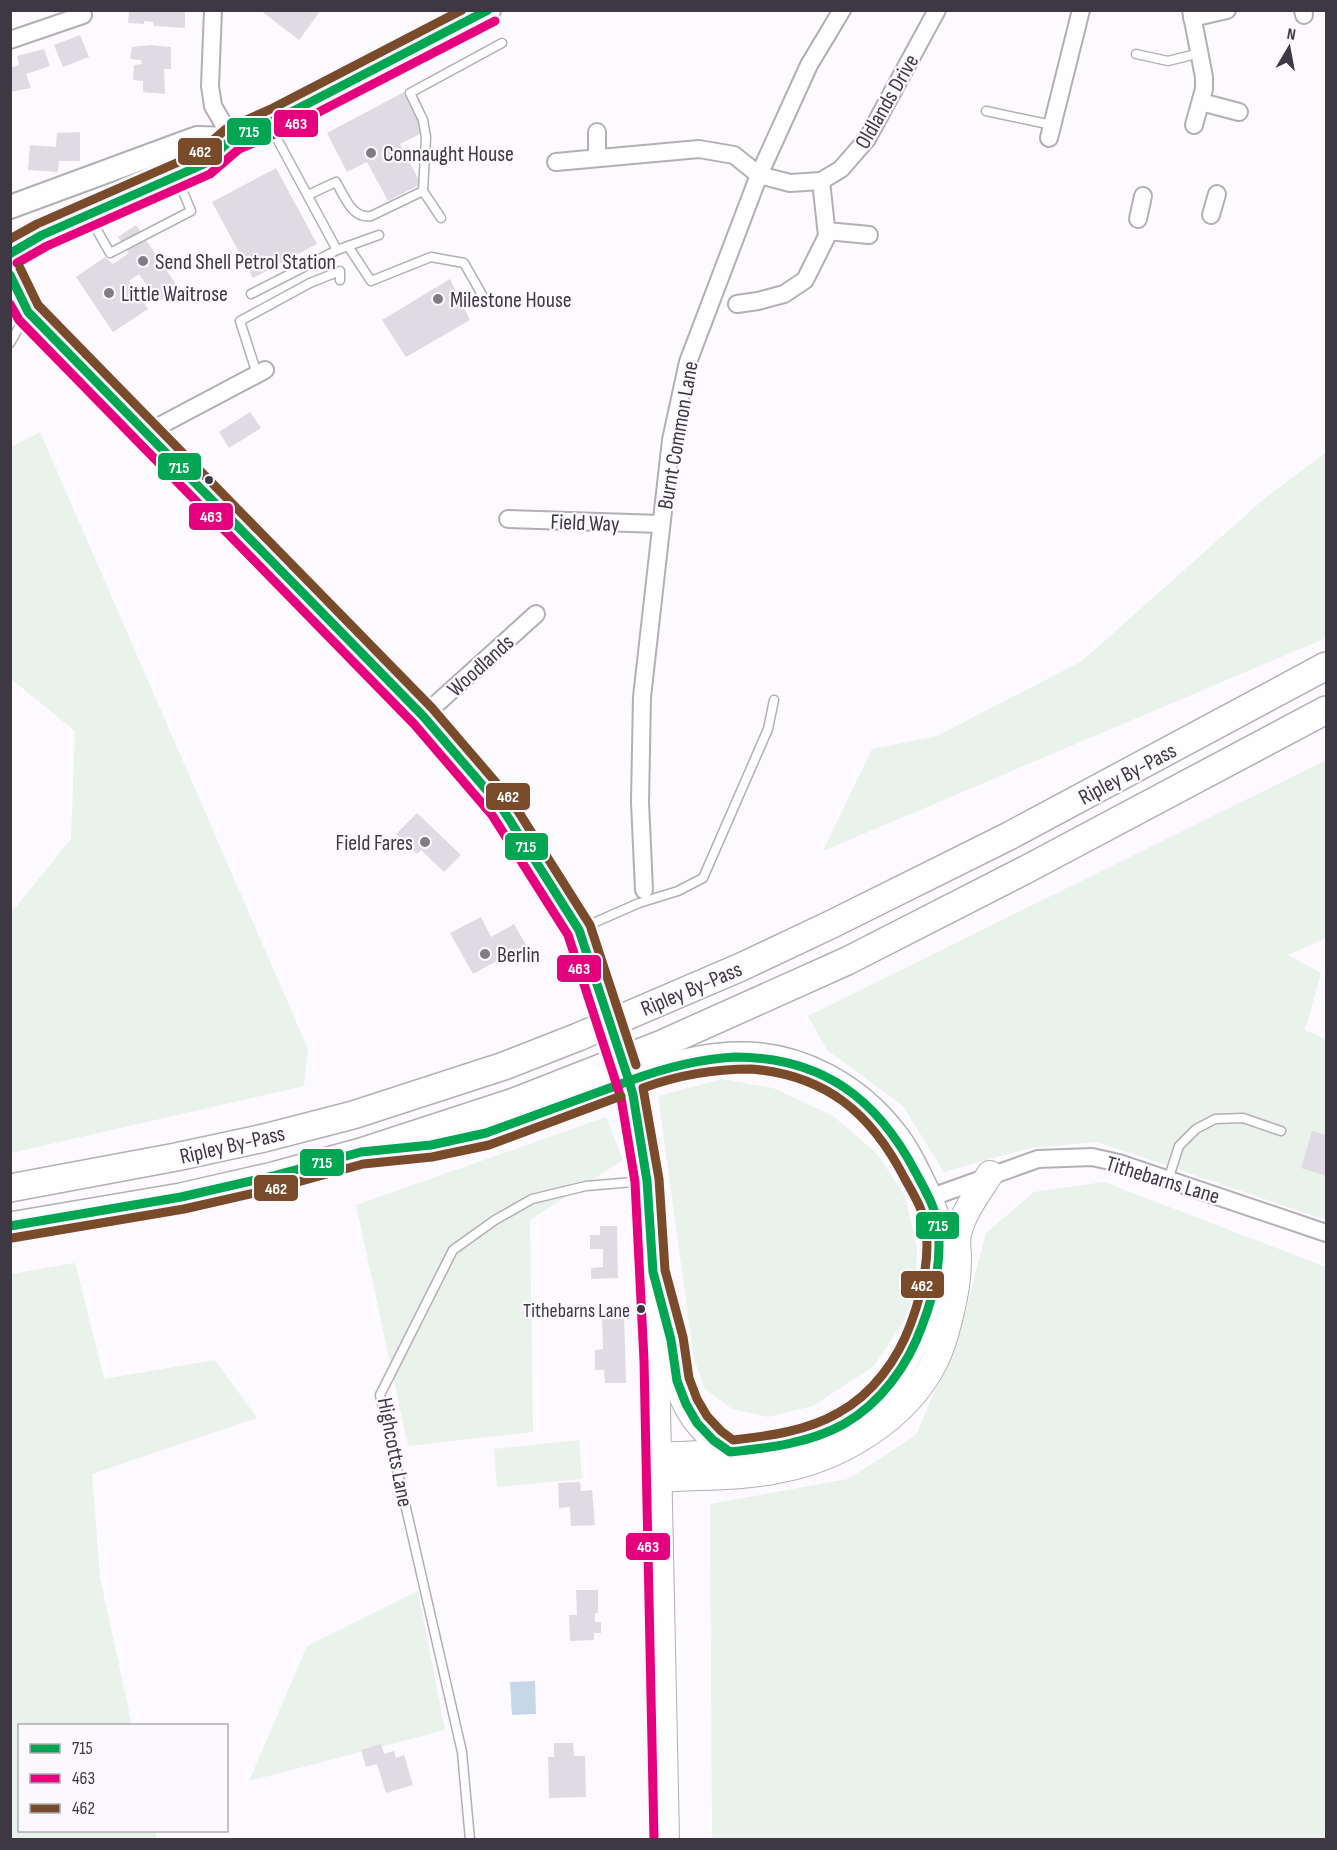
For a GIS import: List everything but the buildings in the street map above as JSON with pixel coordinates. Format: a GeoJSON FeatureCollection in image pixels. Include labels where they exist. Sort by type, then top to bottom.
{"type":"FeatureCollection","features":[{"type":"Feature","properties":{"kind":"highway","name":"Ripley By-Pass"},"geometry":{"type":"LineString","coordinates":[[10,1188],[198,1152],[353,1115],[504,1066],[578,1037],[741,967],[862,909],[1009,836],[1326,666]]}},
{"type":"Feature","properties":{"kind":"highway","name":"Ripley By-Pass"},"geometry":{"type":"LineString","coordinates":[[10,1226],[181,1197],[273,1176],[361,1152],[514,1102],[662,1044],[836,966],[1027,869],[1326,711]]}},
{"type":"Feature","properties":{"kind":"highway"},"geometry":{"type":"LineString","coordinates":[[361,1152],[431,1145],[486,1133],[658,1070],[694,1061],[739,1056],[785,1061],[810,1070],[843,1088],[872,1110],[894,1135],[929,1198]]}},
{"type":"Feature","properties":{"kind":"main road"},"geometry":{"type":"LineString","coordinates":[[11,252],[42,235],[204,164],[232,139],[269,124],[489,10]]}},
{"type":"Feature","properties":{"kind":"main road"},"geometry":{"type":"LineString","coordinates":[[10,207],[196,138],[232,139]]}},
{"type":"Feature","properties":{"kind":"main road"},"geometry":{"type":"LineString","coordinates":[[10,274],[18,287],[20,306],[423,716],[502,808],[580,935],[620,1050],[633,1095],[647,1181],[653,1272],[659,1467],[666,1839]]}},
{"type":"Feature","properties":{"kind":"main road"},"geometry":{"type":"LineString","coordinates":[[659,1467],[776,1471],[809,1463],[840,1449],[867,1434],[892,1414],[916,1390],[934,1363],[952,1307],[957,1281],[957,1237],[962,1220],[990,1174]]}},
{"type":"Feature","properties":{"kind":"main road"},"geometry":{"type":"LineString","coordinates":[[659,1467],[730,1452],[774,1448],[811,1439],[845,1423],[878,1398],[902,1368],[920,1335],[936,1282],[939,1253],[938,1223],[929,1198]]}},
{"type":"Feature","properties":{"kind":"main road"},"geometry":{"type":"LineString","coordinates":[[653,1272],[671,1340],[677,1381],[686,1404],[697,1423],[713,1440],[730,1452]]}},
{"type":"Feature","properties":{"kind":"street"},"geometry":{"type":"LineString","coordinates":[[213,10],[210,86],[213,106],[232,139]]}},
{"type":"Feature","properties":{"kind":"street","name":"Burnt Common Lane"},"geometry":{"type":"LineString","coordinates":[[641,896],[642,697],[671,440],[688,362],[759,175],[809,65],[842,10]]}},
{"type":"Feature","properties":{"kind":"street","name":"Oldlands Drive"},"geometry":{"type":"LineString","coordinates":[[821,181],[841,169],[867,139],[937,10]]}},
{"type":"Feature","properties":{"kind":"street"},"geometry":{"type":"LineString","coordinates":[[1051,131],[1081,10]]}},
{"type":"Feature","properties":{"kind":"street"},"geometry":{"type":"LineString","coordinates":[[1194,125],[1201,102],[1204,77],[1192,14],[1227,10]]}},
{"type":"Feature","properties":{"kind":"street"},"geometry":{"type":"LineString","coordinates":[[10,40],[83,15]]}},
{"type":"Feature","properties":{"kind":"street"},"geometry":{"type":"LineString","coordinates":[[1201,102],[1239,112]]}},
{"type":"Feature","properties":{"kind":"street"},"geometry":{"type":"LineString","coordinates":[[597,132],[597,158]]}},
{"type":"Feature","properties":{"kind":"street"},"geometry":{"type":"LineString","coordinates":[[556,162],[699,149],[734,156],[759,175],[790,183],[821,181],[827,237],[805,280],[784,294],[737,304]]}},
{"type":"Feature","properties":{"kind":"street"},"geometry":{"type":"LineString","coordinates":[[1211,215],[1217,194]]}},
{"type":"Feature","properties":{"kind":"street"},"geometry":{"type":"LineString","coordinates":[[1138,219],[1143,196]]}},
{"type":"Feature","properties":{"kind":"street"},"geometry":{"type":"LineString","coordinates":[[827,231],[869,235]]}},
{"type":"Feature","properties":{"kind":"street"},"geometry":{"type":"LineString","coordinates":[[146,433],[261,372]]}},
{"type":"Feature","properties":{"kind":"street","name":"Field Way"},"geometry":{"type":"LineString","coordinates":[[508,519],[661,524]]}},
{"type":"Feature","properties":{"kind":"street","name":"Woodlands"},"geometry":{"type":"LineString","coordinates":[[423,716],[536,614]]}},
{"type":"Feature","properties":{"kind":"street","name":"Tithebarns Lane"},"geometry":{"type":"LineString","coordinates":[[929,1198],[990,1174],[1038,1159],[1092,1157],[1119,1163],[1326,1233]]}},
{"type":"Feature","properties":{"kind":"lane"},"geometry":{"type":"LineString","coordinates":[[441,218],[423,191],[426,137],[423,120],[410,93],[502,43]]}},
{"type":"Feature","properties":{"kind":"lane"},"geometry":{"type":"LineString","coordinates":[[1136,54],[1168,61],[1200,53]]}},
{"type":"Feature","properties":{"kind":"lane"},"geometry":{"type":"LineString","coordinates":[[986,111],[1051,131]]}},
{"type":"Feature","properties":{"kind":"lane"},"geometry":{"type":"LineString","coordinates":[[269,124],[337,250]]}},
{"type":"Feature","properties":{"kind":"lane"},"geometry":{"type":"LineString","coordinates":[[88,215],[110,253],[191,211],[176,177]]}},
{"type":"Feature","properties":{"kind":"lane"},"geometry":{"type":"LineString","coordinates":[[308,195],[336,182],[355,213],[362,217],[371,216],[423,191]]}},
{"type":"Feature","properties":{"kind":"lane"},"geometry":{"type":"LineString","coordinates":[[251,294],[337,250],[379,235]]}},
{"type":"Feature","properties":{"kind":"lane"},"geometry":{"type":"LineString","coordinates":[[348,246],[371,281],[432,256],[464,263],[485,300]]}},
{"type":"Feature","properties":{"kind":"lane"},"geometry":{"type":"LineString","coordinates":[[261,372],[240,321],[310,283],[340,271],[340,280]]}},
{"type":"Feature","properties":{"kind":"lane"},"geometry":{"type":"LineString","coordinates":[[10,343],[20,306]]}},
{"type":"Feature","properties":{"kind":"lane"},"geometry":{"type":"LineString","coordinates":[[580,935],[641,896],[678,891],[703,878],[768,729],[774,700]]}},
{"type":"Feature","properties":{"kind":"lane"},"geometry":{"type":"LineString","coordinates":[[1168,1180],[1179,1146],[1196,1129],[1215,1119],[1243,1118],[1281,1131]]}},
{"type":"Feature","properties":{"kind":"lane","name":"Highcotts Lane"},"geometry":{"type":"LineString","coordinates":[[470,1839],[462,1752],[380,1395],[453,1250],[495,1220],[532,1199],[586,1186],[647,1181]]}},
{"type":"Feature","properties":{"kind":"shaded area"},"geometry":{"type":"Polygon","coordinates":[[[40,432],[308,1049],[304,1086],[11,1153],[11,913],[71,839],[75,731],[11,679],[11,447],[40,432]]]}},
{"type":"Feature","properties":{"kind":"shaded area"},"geometry":{"type":"Polygon","coordinates":[[[1326,452],[1326,638],[823,851],[872,749],[937,736],[1082,661],[1265,498],[1326,452]]]}},
{"type":"Feature","properties":{"kind":"shaded area"},"geometry":{"type":"Polygon","coordinates":[[[1326,760],[1326,938],[1288,955],[1321,973],[1305,1030],[1326,1039],[1326,1135],[1312,1131],[1301,1167],[1326,1176],[1326,1220],[1097,1142],[1030,1148],[944,1172],[903,1106],[827,1050],[808,1016],[1326,760]]]}},
{"type":"Feature","properties":{"kind":"shaded area"},"geometry":{"type":"Polygon","coordinates":[[[722,1079],[773,1088],[833,1116],[877,1154],[905,1196],[917,1248],[915,1304],[874,1366],[813,1406],[768,1417],[732,1409],[705,1389],[694,1359],[658,1096],[722,1079]]]}},
{"type":"Feature","properties":{"kind":"shaded area"},"geometry":{"type":"Polygon","coordinates":[[[606,1117],[623,1160],[530,1220],[533,1432],[408,1446],[356,1205],[606,1117]]]}},
{"type":"Feature","properties":{"kind":"shaded area"},"geometry":{"type":"Polygon","coordinates":[[[1104,1182],[1326,1267],[1326,1839],[712,1839],[710,1504],[848,1479],[916,1435],[960,1332],[986,1233],[1034,1192],[1104,1182]]]}},
{"type":"Feature","properties":{"kind":"shaded area"},"geometry":{"type":"Polygon","coordinates":[[[75,1263],[104,1379],[215,1360],[257,1418],[92,1474],[100,1578],[132,1724],[18,1724],[18,1832],[155,1832],[157,1839],[11,1839],[11,1274],[75,1263]]]}},
{"type":"Feature","properties":{"kind":"shaded area"},"geometry":{"type":"Polygon","coordinates":[[[579,1440],[582,1479],[497,1487],[494,1449],[579,1440]]]}},
{"type":"Feature","properties":{"kind":"shaded area"},"geometry":{"type":"Polygon","coordinates":[[[418,1591],[445,1730],[249,1781],[307,1646],[418,1591]]]}},
{"type":"Feature","properties":{"kind":"water"},"geometry":{"type":"Polygon","coordinates":[[[535,1681],[536,1714],[512,1715],[510,1682],[535,1681]]]}},
{"type":"Feature","properties":{"kind":"transit line","name":"462"},"geometry":{"type":"LineString","coordinates":[[10,239],[37,224],[197,154],[226,129],[273,108],[462,10]]}},
{"type":"Feature","properties":{"kind":"transit line","name":"715"},"geometry":{"type":"LineString","coordinates":[[11,253],[42,235],[204,164],[232,139],[278,119],[488,10]]}},
{"type":"Feature","properties":{"kind":"transit line","name":"463"},"geometry":{"type":"LineString","coordinates":[[17,263],[47,246],[210,174],[239,149],[284,130],[495,21]]}},
{"type":"Feature","properties":{"kind":"transit line","name":"462"},"geometry":{"type":"LineString","coordinates":[[20,268],[38,305],[432,708],[511,800],[590,925],[636,1065]]}},
{"type":"Feature","properties":{"kind":"transit line","name":"715"},"geometry":{"type":"LineString","coordinates":[[10,275],[28,312],[423,716],[502,808],[579,930],[629,1081]]}},
{"type":"Feature","properties":{"kind":"transit line","name":"463"},"geometry":{"type":"LineString","coordinates":[[10,304],[19,320],[414,724],[492,815],[568,935],[621,1098],[635,1182],[644,1360],[654,1840]]}},
{"type":"Feature","properties":{"kind":"transit line","name":"715"},"geometry":{"type":"LineString","coordinates":[[735,1057],[766,1059],[820,1074],[844,1087],[865,1103],[901,1146],[933,1206],[937,1221],[939,1253],[933,1290],[916,1341],[892,1382],[870,1405],[844,1424],[817,1436],[774,1446],[730,1452],[713,1440],[697,1423],[677,1381],[671,1340],[653,1272],[647,1181],[629,1081],[681,1065],[735,1057]]}},
{"type":"Feature","properties":{"kind":"transit line","name":"462"},"geometry":{"type":"LineString","coordinates":[[751,1069],[802,1079],[824,1089],[861,1117],[892,1156],[918,1203],[925,1222],[927,1253],[922,1289],[906,1336],[899,1350],[873,1386],[851,1405],[814,1424],[774,1434],[733,1440],[707,1416],[689,1378],[683,1337],[665,1270],[659,1179],[643,1088],[696,1074],[751,1069]]}},
{"type":"Feature","properties":{"kind":"transit line","name":"715"},"geometry":{"type":"LineString","coordinates":[[10,1226],[181,1197],[273,1176],[361,1152],[431,1145],[486,1133],[629,1081]]}},
{"type":"Feature","properties":{"kind":"transit line","name":"462"},"geometry":{"type":"LineString","coordinates":[[12,1238],[184,1209],[276,1188],[363,1164],[432,1157],[489,1145],[621,1096]]}},
{"type":"Feature","properties":{"kind":"place","name":"Connaught House"},"geometry":{"type":"Point","coordinates":[371,153]}},
{"type":"Feature","properties":{"kind":"place","name":"Send Shell Petrol Station"},"geometry":{"type":"Point","coordinates":[143,261]}},
{"type":"Feature","properties":{"kind":"place","name":"Little Waitrose"},"geometry":{"type":"Point","coordinates":[109,293]}},
{"type":"Feature","properties":{"kind":"place","name":"Milestone House"},"geometry":{"type":"Point","coordinates":[438,299]}},
{"type":"Feature","properties":{"kind":"place","name":"Field Fares"},"geometry":{"type":"Point","coordinates":[425,842]}},
{"type":"Feature","properties":{"kind":"place","name":"Berlin"},"geometry":{"type":"Point","coordinates":[485,954]}},
{"type":"Feature","properties":{"kind":"place","name":"Tithebarns Lane"},"geometry":{"type":"Point","coordinates":[641,1309]}}]}
